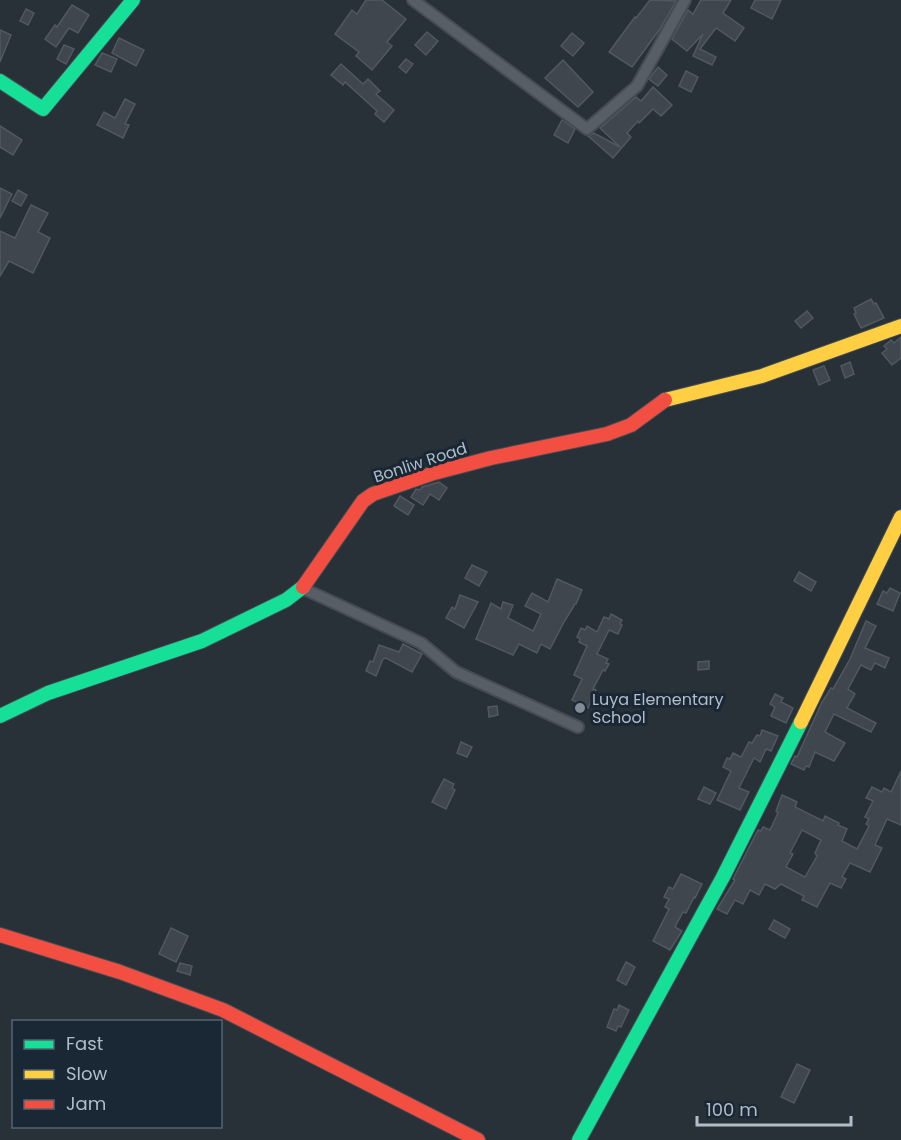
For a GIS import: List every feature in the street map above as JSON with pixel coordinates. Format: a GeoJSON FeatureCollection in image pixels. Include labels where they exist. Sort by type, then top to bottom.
{"type":"FeatureCollection","features":[{"type":"Feature","properties":{"kind":"street"},"geometry":{"type":"LineString","coordinates":[[0,81],[43,109],[133,0]]}},
{"type":"Feature","properties":{"kind":"street"},"geometry":{"type":"LineString","coordinates":[[413,0],[587,129],[637,86],[685,0]]}},
{"type":"Feature","properties":{"kind":"street","name":"Bonliw Road"},"geometry":{"type":"LineString","coordinates":[[0,716],[48,693],[202,641],[286,600],[302,588],[321,557],[363,501],[373,494],[434,473],[491,458],[607,434],[631,425],[665,400],[762,376],[901,326]]}},
{"type":"Feature","properties":{"kind":"street"},"geometry":{"type":"LineString","coordinates":[[579,1140],[723,877],[901,517]]}},
{"type":"Feature","properties":{"kind":"street"},"geometry":{"type":"LineString","coordinates":[[302,588],[421,643],[456,672],[578,727]]}},
{"type":"Feature","properties":{"kind":"street"},"geometry":{"type":"LineString","coordinates":[[0,935],[120,972],[223,1010],[302,1048],[478,1140]]}},
{"type":"Feature","properties":{"kind":"building"},"geometry":{"type":"Polygon","coordinates":[[[366,0],[382,0],[406,19],[387,42],[392,46],[372,70],[356,56],[359,52],[335,34],[352,10],[357,14],[366,0]]]}},
{"type":"Feature","properties":{"kind":"building"},"geometry":{"type":"Polygon","coordinates":[[[650,0],[676,1],[660,29],[632,67],[609,52],[650,0]]]}},
{"type":"Feature","properties":{"kind":"building"},"geometry":{"type":"Polygon","coordinates":[[[701,0],[731,0],[723,13],[744,28],[735,41],[716,28],[700,49],[716,57],[712,65],[693,56],[703,34],[687,51],[672,39],[688,10],[693,14],[701,0]]]}},
{"type":"Feature","properties":{"kind":"building"},"geometry":{"type":"Polygon","coordinates":[[[755,0],[781,0],[772,19],[751,8],[755,0]]]}},
{"type":"Feature","properties":{"kind":"building"},"geometry":{"type":"Polygon","coordinates":[[[72,5],[89,15],[78,33],[69,28],[56,47],[45,39],[55,25],[57,27],[72,5]]]}},
{"type":"Feature","properties":{"kind":"building"},"geometry":{"type":"Polygon","coordinates":[[[26,9],[34,13],[28,25],[20,21],[26,9]]]}},
{"type":"Feature","properties":{"kind":"building"},"geometry":{"type":"Polygon","coordinates":[[[0,30],[11,35],[0,62],[0,30]]]}},
{"type":"Feature","properties":{"kind":"building"},"geometry":{"type":"Polygon","coordinates":[[[427,32],[438,41],[426,55],[415,45],[427,32]]]}},
{"type":"Feature","properties":{"kind":"building"},"geometry":{"type":"Polygon","coordinates":[[[572,33],[584,43],[573,56],[561,46],[572,33]]]}},
{"type":"Feature","properties":{"kind":"building"},"geometry":{"type":"Polygon","coordinates":[[[119,38],[144,50],[136,66],[112,53],[119,38]]]}},
{"type":"Feature","properties":{"kind":"building"},"geometry":{"type":"Polygon","coordinates":[[[64,45],[74,49],[66,64],[57,59],[64,45]]]}},
{"type":"Feature","properties":{"kind":"building"},"geometry":{"type":"Polygon","coordinates":[[[102,53],[117,59],[111,72],[95,65],[102,53]]]}},
{"type":"Feature","properties":{"kind":"building"},"geometry":{"type":"Polygon","coordinates":[[[406,59],[413,64],[406,73],[399,67],[406,59]]]}},
{"type":"Feature","properties":{"kind":"building"},"geometry":{"type":"Polygon","coordinates":[[[563,60],[593,92],[578,107],[545,78],[563,60]]]}},
{"type":"Feature","properties":{"kind":"building"},"geometry":{"type":"Polygon","coordinates":[[[341,64],[363,84],[368,79],[380,91],[376,94],[394,110],[384,122],[375,114],[377,111],[345,82],[343,85],[331,75],[341,64]]]}},
{"type":"Feature","properties":{"kind":"building"},"geometry":{"type":"Polygon","coordinates":[[[658,67],[667,75],[658,86],[649,79],[658,67]]]}},
{"type":"Feature","properties":{"kind":"building"},"geometry":{"type":"Polygon","coordinates":[[[686,71],[698,77],[691,92],[679,86],[686,71]]]}},
{"type":"Feature","properties":{"kind":"building"},"geometry":{"type":"Polygon","coordinates":[[[653,87],[672,105],[661,116],[653,109],[639,123],[638,121],[627,133],[631,137],[613,158],[588,136],[594,133],[620,147],[600,128],[636,97],[641,101],[653,87]]]}},
{"type":"Feature","properties":{"kind":"building"},"geometry":{"type":"Polygon","coordinates":[[[125,99],[135,104],[125,124],[129,125],[123,138],[97,125],[104,112],[115,118],[125,99]]]}},
{"type":"Feature","properties":{"kind":"building"},"geometry":{"type":"Polygon","coordinates":[[[562,120],[575,129],[568,143],[554,135],[562,120]]]}},
{"type":"Feature","properties":{"kind":"building"},"geometry":{"type":"Polygon","coordinates":[[[0,126],[22,140],[13,155],[0,147],[0,126]]]}},
{"type":"Feature","properties":{"kind":"building"},"geometry":{"type":"Polygon","coordinates":[[[0,188],[12,194],[0,218],[0,188]]]}},
{"type":"Feature","properties":{"kind":"building"},"geometry":{"type":"Polygon","coordinates":[[[18,190],[27,195],[21,206],[12,201],[18,190]]]}},
{"type":"Feature","properties":{"kind":"building"},"geometry":{"type":"Polygon","coordinates":[[[31,205],[48,213],[38,232],[50,238],[33,273],[9,261],[0,276],[0,231],[15,238],[31,205]]]}},
{"type":"Feature","properties":{"kind":"building"},"geometry":{"type":"Polygon","coordinates":[[[871,299],[874,304],[876,303],[884,318],[861,328],[854,314],[856,313],[854,308],[871,299]]]}},
{"type":"Feature","properties":{"kind":"building"},"geometry":{"type":"Polygon","coordinates":[[[807,311],[813,318],[801,328],[795,321],[807,311]]]}},
{"type":"Feature","properties":{"kind":"building"},"geometry":{"type":"Polygon","coordinates":[[[901,337],[901,358],[892,365],[882,353],[887,349],[884,346],[891,340],[894,343],[901,337]]]}},
{"type":"Feature","properties":{"kind":"building"},"geometry":{"type":"Polygon","coordinates":[[[850,362],[854,374],[845,378],[841,366],[850,362]]]}},
{"type":"Feature","properties":{"kind":"building"},"geometry":{"type":"Polygon","coordinates":[[[824,366],[830,380],[819,385],[813,370],[824,366]]]}},
{"type":"Feature","properties":{"kind":"building"},"geometry":{"type":"Polygon","coordinates":[[[439,482],[447,488],[439,500],[430,494],[423,505],[411,497],[416,489],[420,490],[422,487],[439,482]]]}},
{"type":"Feature","properties":{"kind":"building"},"geometry":{"type":"Polygon","coordinates":[[[400,496],[414,505],[408,515],[394,506],[400,496]]]}},
{"type":"Feature","properties":{"kind":"building"},"geometry":{"type":"Polygon","coordinates":[[[472,565],[487,572],[479,586],[465,578],[472,565]]]}},
{"type":"Feature","properties":{"kind":"building"},"geometry":{"type":"Polygon","coordinates":[[[799,572],[816,582],[811,591],[794,581],[799,572]]]}},
{"type":"Feature","properties":{"kind":"building"},"geometry":{"type":"Polygon","coordinates":[[[557,579],[582,590],[550,649],[541,644],[537,653],[519,644],[513,655],[476,639],[491,603],[501,609],[503,602],[513,605],[508,618],[533,631],[541,614],[525,606],[532,593],[548,602],[557,579]]]}},
{"type":"Feature","properties":{"kind":"building"},"geometry":{"type":"Polygon","coordinates":[[[890,588],[900,593],[893,611],[877,604],[883,591],[887,593],[890,588]]]}},
{"type":"Feature","properties":{"kind":"building"},"geometry":{"type":"Polygon","coordinates":[[[460,595],[478,602],[464,628],[446,618],[452,607],[455,609],[460,595]]]}},
{"type":"Feature","properties":{"kind":"building"},"geometry":{"type":"Polygon","coordinates":[[[611,614],[622,620],[620,624],[622,625],[618,634],[609,630],[597,654],[608,659],[606,663],[609,664],[605,671],[603,670],[593,689],[596,690],[588,708],[572,700],[582,679],[574,675],[587,646],[579,642],[580,639],[577,637],[581,628],[585,630],[587,626],[597,632],[604,617],[609,619],[611,614]]]}},
{"type":"Feature","properties":{"kind":"building"},"geometry":{"type":"Polygon","coordinates":[[[866,621],[876,626],[865,648],[889,658],[885,668],[875,663],[871,670],[861,665],[848,689],[855,694],[847,708],[876,723],[871,732],[834,714],[825,732],[845,743],[834,761],[815,752],[809,767],[806,766],[804,770],[791,764],[795,756],[797,757],[822,702],[831,688],[833,689],[850,659],[866,621]]]}},
{"type":"Feature","properties":{"kind":"building"},"geometry":{"type":"Polygon","coordinates":[[[403,644],[422,654],[412,672],[386,658],[383,659],[376,676],[366,671],[370,661],[373,662],[379,645],[399,652],[403,644]]]}},
{"type":"Feature","properties":{"kind":"building"},"geometry":{"type":"Polygon","coordinates":[[[709,661],[709,669],[698,670],[698,662],[709,661]]]}},
{"type":"Feature","properties":{"kind":"building"},"geometry":{"type":"Polygon","coordinates":[[[775,694],[783,698],[781,702],[793,708],[786,723],[771,716],[775,707],[770,704],[775,694]]]}},
{"type":"Feature","properties":{"kind":"building"},"geometry":{"type":"Polygon","coordinates":[[[497,706],[498,715],[489,717],[488,707],[497,706]]]}},
{"type":"Feature","properties":{"kind":"building"},"geometry":{"type":"Polygon","coordinates":[[[762,730],[778,736],[771,751],[766,749],[760,762],[754,758],[739,788],[749,792],[740,810],[717,800],[731,771],[723,767],[727,758],[730,759],[733,753],[741,757],[749,742],[752,743],[757,735],[760,736],[762,730]]]}},
{"type":"Feature","properties":{"kind":"building"},"geometry":{"type":"Polygon","coordinates":[[[461,742],[472,747],[467,757],[457,753],[461,742]]]}},
{"type":"Feature","properties":{"kind":"building"},"geometry":{"type":"Polygon","coordinates":[[[901,771],[901,825],[887,819],[875,845],[882,848],[870,872],[850,863],[842,877],[846,879],[841,888],[830,883],[817,907],[802,900],[804,896],[781,884],[775,889],[765,884],[759,895],[750,890],[743,904],[735,900],[727,914],[717,909],[735,880],[733,879],[758,830],[761,831],[763,827],[770,830],[778,813],[776,811],[782,795],[797,802],[795,807],[823,821],[825,816],[839,823],[838,825],[847,829],[842,841],[857,849],[869,826],[866,824],[869,819],[865,817],[873,801],[866,798],[872,787],[882,792],[884,788],[891,792],[901,771]],[[802,830],[790,853],[793,854],[786,867],[805,877],[817,856],[815,853],[821,840],[802,830]]]}},
{"type":"Feature","properties":{"kind":"building"},"geometry":{"type":"Polygon","coordinates":[[[444,779],[454,784],[452,788],[455,790],[446,809],[432,802],[444,779]]]}},
{"type":"Feature","properties":{"kind":"building"},"geometry":{"type":"Polygon","coordinates":[[[704,787],[716,793],[710,804],[698,799],[704,787]]]}},
{"type":"Feature","properties":{"kind":"building"},"geometry":{"type":"Polygon","coordinates":[[[681,874],[702,884],[686,913],[683,912],[675,927],[682,931],[670,950],[653,941],[669,909],[665,907],[669,899],[664,897],[669,887],[673,889],[681,874]]]}},
{"type":"Feature","properties":{"kind":"building"},"geometry":{"type":"Polygon","coordinates":[[[774,920],[790,929],[785,938],[769,929],[774,920]]]}},
{"type":"Feature","properties":{"kind":"building"},"geometry":{"type":"Polygon","coordinates":[[[171,928],[188,936],[176,962],[159,954],[171,928]]]}},
{"type":"Feature","properties":{"kind":"building"},"geometry":{"type":"Polygon","coordinates":[[[626,962],[635,967],[626,985],[617,980],[626,962]]]}},
{"type":"Feature","properties":{"kind":"building"},"geometry":{"type":"Polygon","coordinates":[[[180,963],[192,966],[190,975],[177,971],[180,963]]]}},
{"type":"Feature","properties":{"kind":"building"},"geometry":{"type":"Polygon","coordinates":[[[619,1005],[629,1010],[621,1027],[618,1026],[616,1031],[607,1027],[614,1009],[617,1010],[619,1005]]]}},
{"type":"Feature","properties":{"kind":"building"},"geometry":{"type":"Polygon","coordinates":[[[797,1064],[810,1070],[794,1103],[781,1097],[797,1064]]]}},
{"type":"Feature","properties":{"kind":"traffic: fast"},"geometry":{"type":"LineString","coordinates":[[0,81],[43,109],[133,0]]}},
{"type":"Feature","properties":{"kind":"traffic: fast"},"geometry":{"type":"LineString","coordinates":[[0,716],[48,693],[202,641],[286,600],[303,587]]}},
{"type":"Feature","properties":{"kind":"traffic: fast"},"geometry":{"type":"LineString","coordinates":[[579,1140],[723,877],[801,722]]}},
{"type":"Feature","properties":{"kind":"traffic: slow"},"geometry":{"type":"LineString","coordinates":[[665,400],[762,376],[901,326]]}},
{"type":"Feature","properties":{"kind":"traffic: slow"},"geometry":{"type":"LineString","coordinates":[[801,722],[901,517]]}},
{"type":"Feature","properties":{"kind":"traffic: jam"},"geometry":{"type":"LineString","coordinates":[[303,587],[363,501],[373,494],[434,473],[491,458],[607,434],[631,425],[665,400]]}},
{"type":"Feature","properties":{"kind":"traffic: jam"},"geometry":{"type":"LineString","coordinates":[[0,935],[120,972],[223,1010],[478,1140]]}},
{"type":"Feature","properties":{"kind":"place","name":"Luya Elementary School"},"geometry":{"type":"Point","coordinates":[580,708]}}]}
